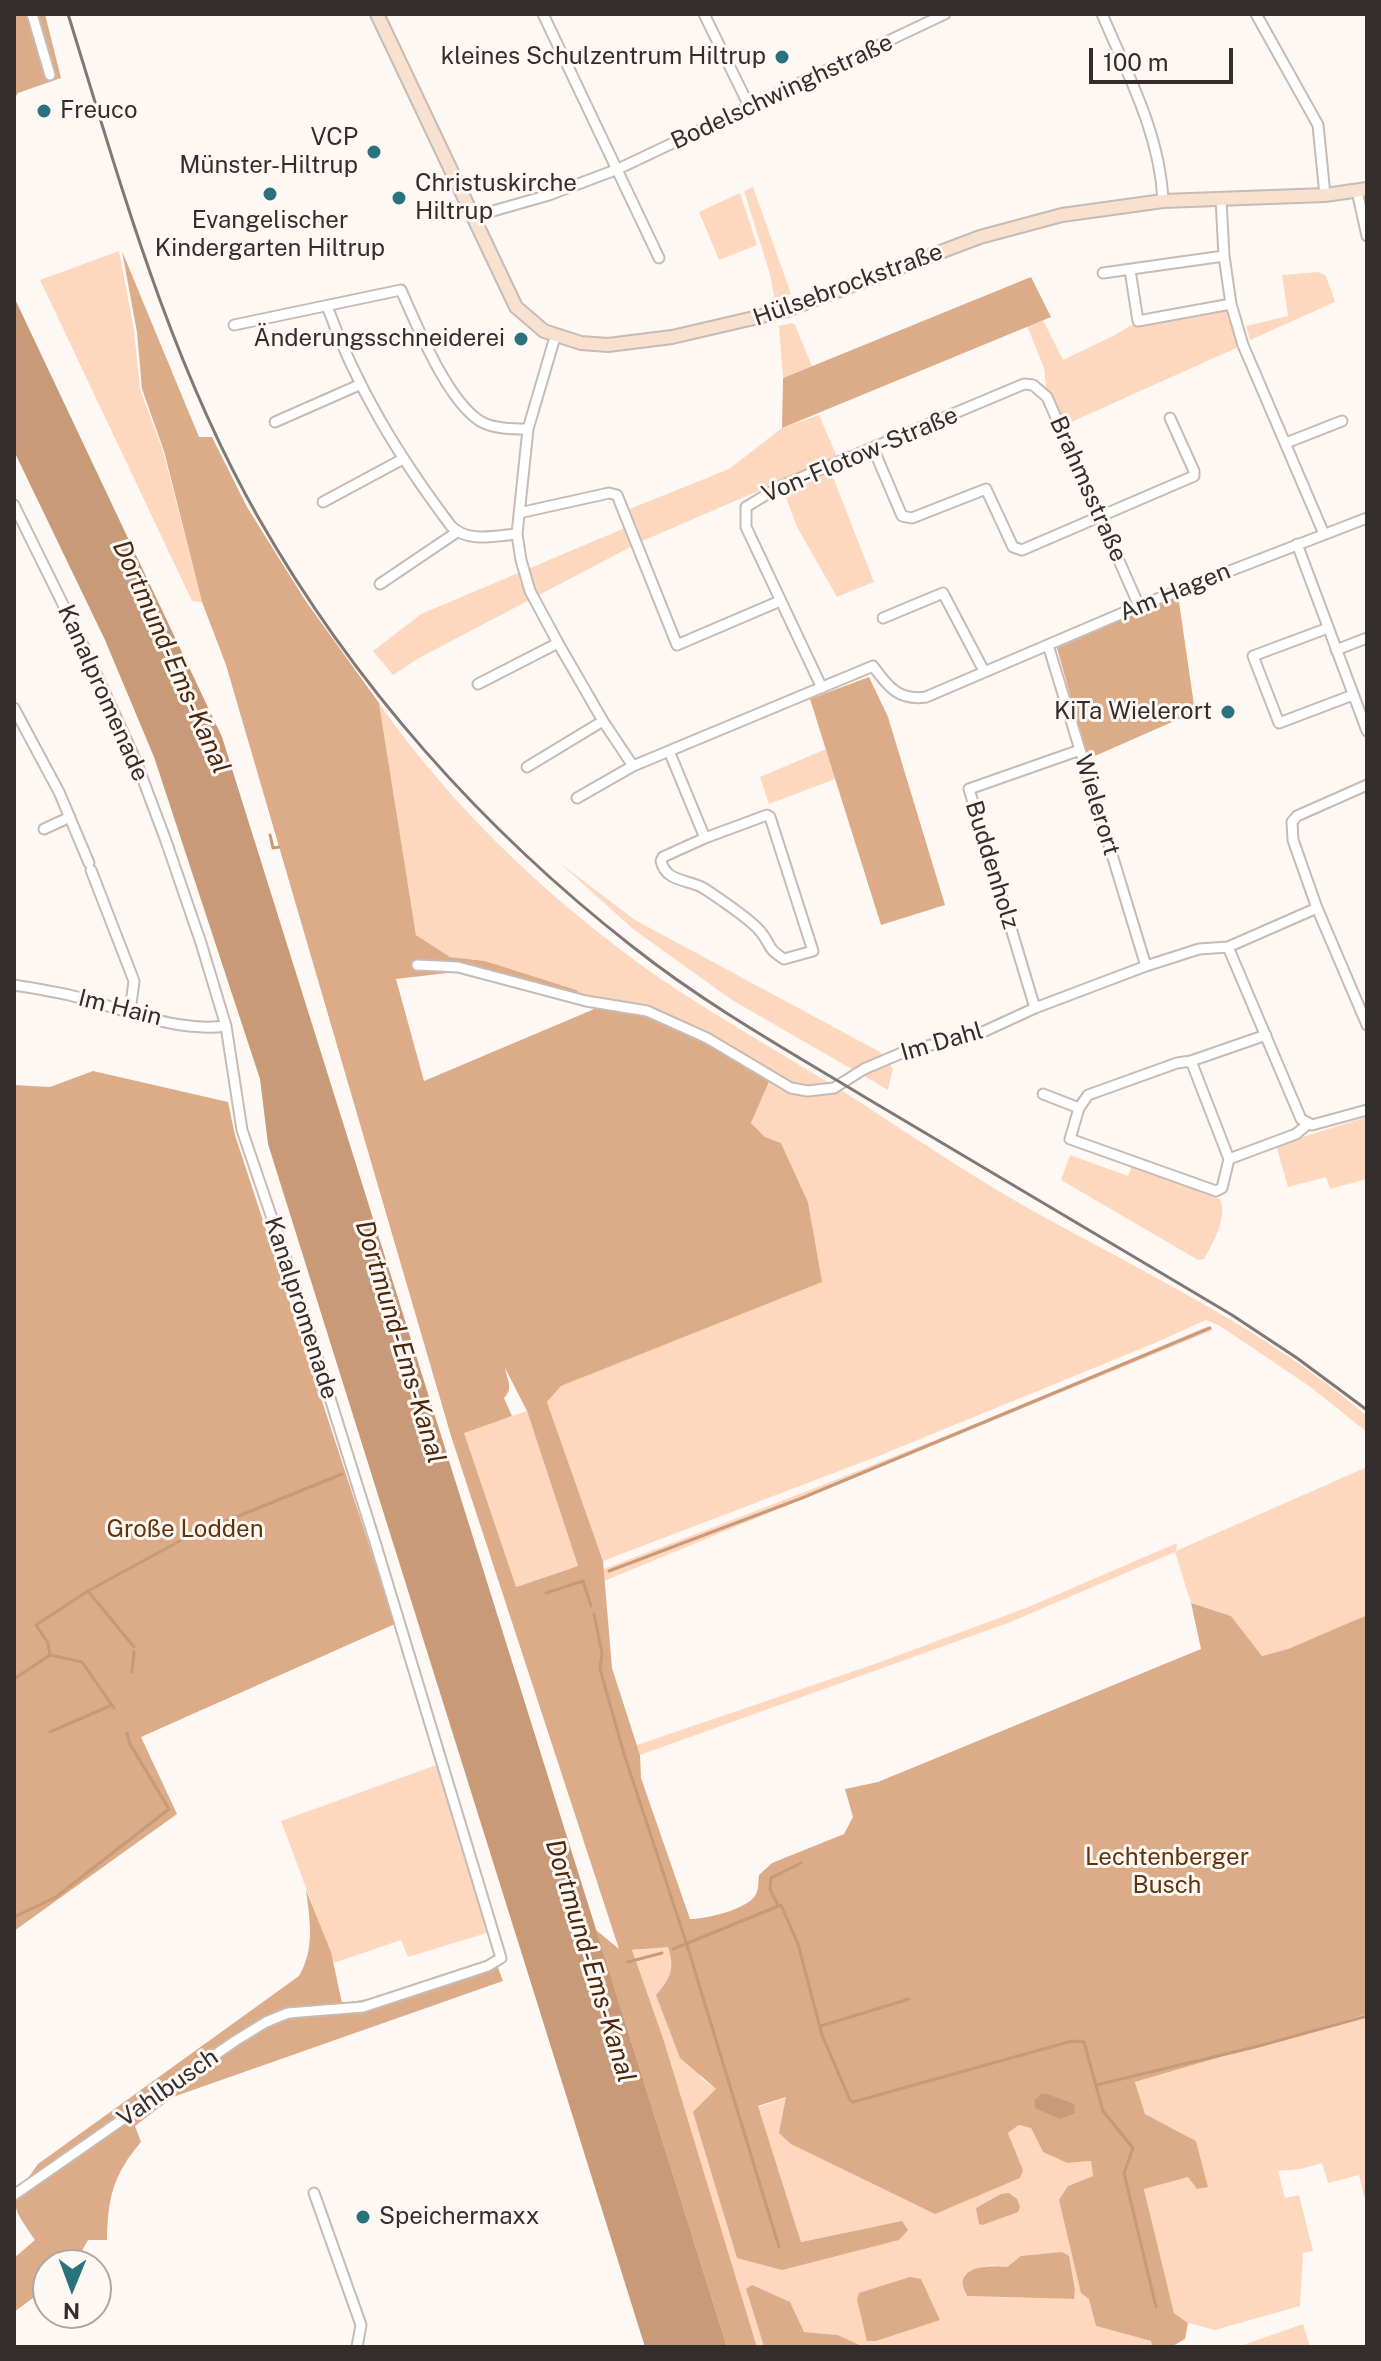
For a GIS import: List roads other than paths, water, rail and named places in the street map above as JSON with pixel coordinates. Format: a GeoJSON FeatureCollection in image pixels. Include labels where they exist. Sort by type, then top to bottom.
{"type":"FeatureCollection","features":[{"type":"Feature","properties":{"kind":"street"},"geometry":{"type":"LineString","coordinates":[[32,14],[50,75]]}},
{"type":"Feature","properties":{"kind":"street","name":"Hülsebrockstraße"},"geometry":{"type":"LineString","coordinates":[[377,14],[516,307],[535,325],[555,337],[581,343],[608,345],[723,327],[800,306],[954,246],[1015,227],[1091,209],[1163,201],[1325,195],[1362,190]]}},
{"type":"Feature","properties":{"kind":"street"},"geometry":{"type":"LineString","coordinates":[[543,14],[659,258]]}},
{"type":"Feature","properties":{"kind":"street"},"geometry":{"type":"LineString","coordinates":[[704,14],[750,108]]}},
{"type":"Feature","properties":{"kind":"street","name":"Bodelschwinghstraße"},"geometry":{"type":"LineString","coordinates":[[472,217],[551,195],[618,169],[945,14]]}},
{"type":"Feature","properties":{"kind":"street"},"geometry":{"type":"LineString","coordinates":[[1102,14],[1152,130],[1160,161],[1163,201]]}},
{"type":"Feature","properties":{"kind":"street"},"geometry":{"type":"LineString","coordinates":[[1256,14],[1318,125],[1325,195]]}},
{"type":"Feature","properties":{"kind":"street"},"geometry":{"type":"LineString","coordinates":[[1362,190],[1367,236]]}},
{"type":"Feature","properties":{"kind":"street"},"geometry":{"type":"LineString","coordinates":[[1221,199],[1224,256],[1231,304],[1243,345],[1324,534]]}},
{"type":"Feature","properties":{"kind":"street"},"geometry":{"type":"LineString","coordinates":[[1103,273],[1224,256]]}},
{"type":"Feature","properties":{"kind":"street"},"geometry":{"type":"LineString","coordinates":[[1130,270],[1138,321],[1231,304]]}},
{"type":"Feature","properties":{"kind":"street"},"geometry":{"type":"LineString","coordinates":[[234,325],[401,290],[431,354],[466,411],[483,423],[528,429]]}},
{"type":"Feature","properties":{"kind":"street"},"geometry":{"type":"LineString","coordinates":[[327,306],[359,385],[403,459],[457,532],[481,537],[517,534]]}},
{"type":"Feature","properties":{"kind":"street"},"geometry":{"type":"LineString","coordinates":[[555,337],[528,429],[517,534],[530,591],[603,721],[633,766]]}},
{"type":"Feature","properties":{"kind":"street","name":"Von-Flotow-Straße"},"geometry":{"type":"LineString","coordinates":[[822,688],[746,527],[746,507],[779,487],[1024,384]]}},
{"type":"Feature","properties":{"kind":"street","name":"Brahmsstraße"},"geometry":{"type":"LineString","coordinates":[[1024,384],[1033,385],[1047,397],[1139,606]]}},
{"type":"Feature","properties":{"kind":"street"},"geometry":{"type":"LineString","coordinates":[[275,422],[359,385]]}},
{"type":"Feature","properties":{"kind":"street"},"geometry":{"type":"LineString","coordinates":[[873,448],[902,516],[907,518],[986,489],[1016,550],[1194,476],[1170,418]]}},
{"type":"Feature","properties":{"kind":"street"},"geometry":{"type":"LineString","coordinates":[[1286,443],[1342,421]]}},
{"type":"Feature","properties":{"kind":"street"},"geometry":{"type":"LineString","coordinates":[[323,502],[403,459]]}},
{"type":"Feature","properties":{"kind":"street"},"geometry":{"type":"LineString","coordinates":[[519,513],[609,493],[617,495],[677,645],[780,601]]}},
{"type":"Feature","properties":{"kind":"street","name":"Kanalpromenade"},"geometry":{"type":"LineString","coordinates":[[14,505],[136,761],[176,870],[226,1026],[242,1130],[294,1283],[501,1958],[488,1966],[363,2007],[335,2010]]}},
{"type":"Feature","properties":{"kind":"street","name":"Am Hagen"},"geometry":{"type":"LineString","coordinates":[[577,798],[633,766],[873,666],[892,691],[915,699],[926,697],[1139,606],[1367,518]]}},
{"type":"Feature","properties":{"kind":"street"},"geometry":{"type":"LineString","coordinates":[[380,584],[457,532]]}},
{"type":"Feature","properties":{"kind":"street"},"geometry":{"type":"LineString","coordinates":[[1297,544],[1367,731]]}},
{"type":"Feature","properties":{"kind":"street"},"geometry":{"type":"LineString","coordinates":[[883,618],[943,593],[984,671]]}},
{"type":"Feature","properties":{"kind":"street"},"geometry":{"type":"LineString","coordinates":[[1328,628],[1253,656],[1279,723],[1353,695]]}},
{"type":"Feature","properties":{"kind":"street"},"geometry":{"type":"LineString","coordinates":[[1336,650],[1367,638]]}},
{"type":"Feature","properties":{"kind":"street"},"geometry":{"type":"LineString","coordinates":[[478,684],[558,643]]}},
{"type":"Feature","properties":{"kind":"street","name":"Wielerort"},"geometry":{"type":"LineString","coordinates":[[1048,645],[1146,966]]}},
{"type":"Feature","properties":{"kind":"street"},"geometry":{"type":"LineString","coordinates":[[14,708],[70,817],[134,981],[130,1012]]}},
{"type":"Feature","properties":{"kind":"street"},"geometry":{"type":"LineString","coordinates":[[527,767],[603,721]]}},
{"type":"Feature","properties":{"kind":"street","name":"Buddenholz"},"geometry":{"type":"LineString","coordinates":[[1035,1008],[969,789],[1080,750]]}},
{"type":"Feature","properties":{"kind":"street"},"geometry":{"type":"LineString","coordinates":[[669,751],[705,838]]}},
{"type":"Feature","properties":{"kind":"street"},"geometry":{"type":"LineString","coordinates":[[1367,785],[1297,816],[1292,822],[1293,840],[1317,908],[1367,1025]]}},
{"type":"Feature","properties":{"kind":"street"},"geometry":{"type":"LineString","coordinates":[[44,829],[70,817]]}},
{"type":"Feature","properties":{"kind":"street"},"geometry":{"type":"LineString","coordinates":[[757,817],[770,817],[813,951],[784,959],[769,950],[761,932],[702,887],[678,880],[664,869],[663,857],[705,838],[757,817]]}},
{"type":"Feature","properties":{"kind":"street","name":"Im Dahl"},"geometry":{"type":"LineString","coordinates":[[417,965],[458,967],[586,1001],[647,1011],[707,1038],[791,1088],[808,1091],[834,1088],[864,1069],[904,1052],[985,1031],[1035,1008],[1146,966],[1199,949],[1228,947],[1317,908]]}},
{"type":"Feature","properties":{"kind":"street"},"geometry":{"type":"LineString","coordinates":[[1228,947],[1301,1119],[1308,1124],[1317,1124],[1367,1110]]}},
{"type":"Feature","properties":{"kind":"street","name":"Im Hain"},"geometry":{"type":"LineString","coordinates":[[14,985],[203,1027],[226,1026]]}},
{"type":"Feature","properties":{"kind":"street"},"geometry":{"type":"LineString","coordinates":[[1191,1061],[1229,1159],[1222,1188],[1216,1191],[1070,1139],[1079,1108],[1088,1095],[1266,1035]]}},
{"type":"Feature","properties":{"kind":"street"},"geometry":{"type":"LineString","coordinates":[[1043,1094],[1079,1108]]}},
{"type":"Feature","properties":{"kind":"street"},"geometry":{"type":"LineString","coordinates":[[1229,1159],[1296,1134],[1308,1124]]}},
{"type":"Feature","properties":{"kind":"street","name":"Vahlbusch"},"geometry":{"type":"LineString","coordinates":[[14,2195],[266,2022],[288,2013],[335,2010]]}},
{"type":"Feature","properties":{"kind":"street"},"geometry":{"type":"LineString","coordinates":[[314,2193],[361,2325],[357,2347]]}},
{"type":"Feature","properties":{"kind":"water","name":"Dortmund-Ems-Kanal"},"geometry":{"type":"Polygon","coordinates":[[[14,297],[222,737],[727,2347],[645,2347],[268,1144],[260,1079],[154,757],[105,640],[14,451],[14,297]]]}},
{"type":"Feature","properties":{"kind":"water"},"geometry":{"type":"Polygon","coordinates":[[[1041,2094],[1074,2104],[1075,2113],[1060,2119],[1035,2108],[1035,2100],[1041,2094]]]}},
{"type":"Feature","properties":{"kind":"waterway"},"geometry":{"type":"LineString","coordinates":[[270,835],[273,848],[279,847]]}},
{"type":"Feature","properties":{"kind":"waterway"},"geometry":{"type":"LineString","coordinates":[[609,1571],[802,1498],[1210,1328]]}},
{"type":"Feature","properties":{"kind":"waterway"},"geometry":{"type":"LineString","coordinates":[[88,1591],[187,1537],[342,1474]]}},
{"type":"Feature","properties":{"kind":"waterway"},"geometry":{"type":"LineString","coordinates":[[546,1593],[583,1581],[591,1606]]}},
{"type":"Feature","properties":{"kind":"waterway"},"geometry":{"type":"LineString","coordinates":[[114,1708],[82,1662],[50,1655],[48,1643],[36,1625],[88,1591],[134,1647]]}},
{"type":"Feature","properties":{"kind":"waterway"},"geometry":{"type":"LineString","coordinates":[[594,1614],[602,1653],[600,1669],[624,1754],[687,1945],[779,2247]]}},
{"type":"Feature","properties":{"kind":"waterway"},"geometry":{"type":"LineString","coordinates":[[132,1672],[134,1652]]}},
{"type":"Feature","properties":{"kind":"waterway"},"geometry":{"type":"LineString","coordinates":[[14,1679],[50,1655]]}},
{"type":"Feature","properties":{"kind":"waterway"},"geometry":{"type":"LineString","coordinates":[[50,1732],[112,1705]]}},
{"type":"Feature","properties":{"kind":"waterway"},"geometry":{"type":"LineString","coordinates":[[14,1917],[56,1897],[169,1809],[130,1744],[127,1733]]}},
{"type":"Feature","properties":{"kind":"waterway"},"geometry":{"type":"LineString","coordinates":[[778,1906],[770,1889],[771,1878],[801,1863]]}},
{"type":"Feature","properties":{"kind":"waterway"},"geometry":{"type":"LineString","coordinates":[[673,1949],[781,1905],[798,1944],[822,2035],[853,2102],[1072,2041],[1084,2042],[1103,2111],[1133,2148],[1124,2173],[1156,2307]]}},
{"type":"Feature","properties":{"kind":"waterway"},"geometry":{"type":"LineString","coordinates":[[628,1962],[662,1953]]}},
{"type":"Feature","properties":{"kind":"waterway"},"geometry":{"type":"LineString","coordinates":[[821,2026],[909,1999]]}},
{"type":"Feature","properties":{"kind":"waterway"},"geometry":{"type":"LineString","coordinates":[[1096,2085],[1255,2047],[1367,2016]]}},
{"type":"Feature","properties":{"kind":"railway"},"geometry":{"type":"LineString","coordinates":[[68,14],[150,271],[198,396],[226,457],[295,579],[335,638],[424,750],[473,803],[577,901],[688,988],[804,1061],[1232,1315],[1367,1410]]}},
{"type":"Feature","properties":{"kind":"place","name":"kleines Schulzentrum Hiltrup"},"geometry":{"type":"Point","coordinates":[782,57]}},
{"type":"Feature","properties":{"kind":"place","name":"Freuco"},"geometry":{"type":"Point","coordinates":[44,111]}},
{"type":"Feature","properties":{"kind":"place","name":"VCP Münster-Hiltrup"},"geometry":{"type":"Point","coordinates":[374,152]}},
{"type":"Feature","properties":{"kind":"place","name":"Evangelischer Kindergarten Hiltrup"},"geometry":{"type":"Point","coordinates":[270,194]}},
{"type":"Feature","properties":{"kind":"place","name":"Christuskirche Hiltrup"},"geometry":{"type":"Point","coordinates":[399,198]}},
{"type":"Feature","properties":{"kind":"place","name":"Änderungsschneiderei"},"geometry":{"type":"Point","coordinates":[521,339]}},
{"type":"Feature","properties":{"kind":"place","name":"KiTa Wielerort"},"geometry":{"type":"Point","coordinates":[1228,712]}},
{"type":"Feature","properties":{"kind":"place","name":"Speichermaxx"},"geometry":{"type":"Point","coordinates":[363,2217]}},
{"type":"Feature","properties":{"kind":"park label","name":"Große Lodden"},"geometry":{"type":"Point","coordinates":[185,1530]}},
{"type":"Feature","properties":{"kind":"park label","name":"Lechtenberger Busch"},"geometry":{"type":"Point","coordinates":[1167,1872]}}]}
